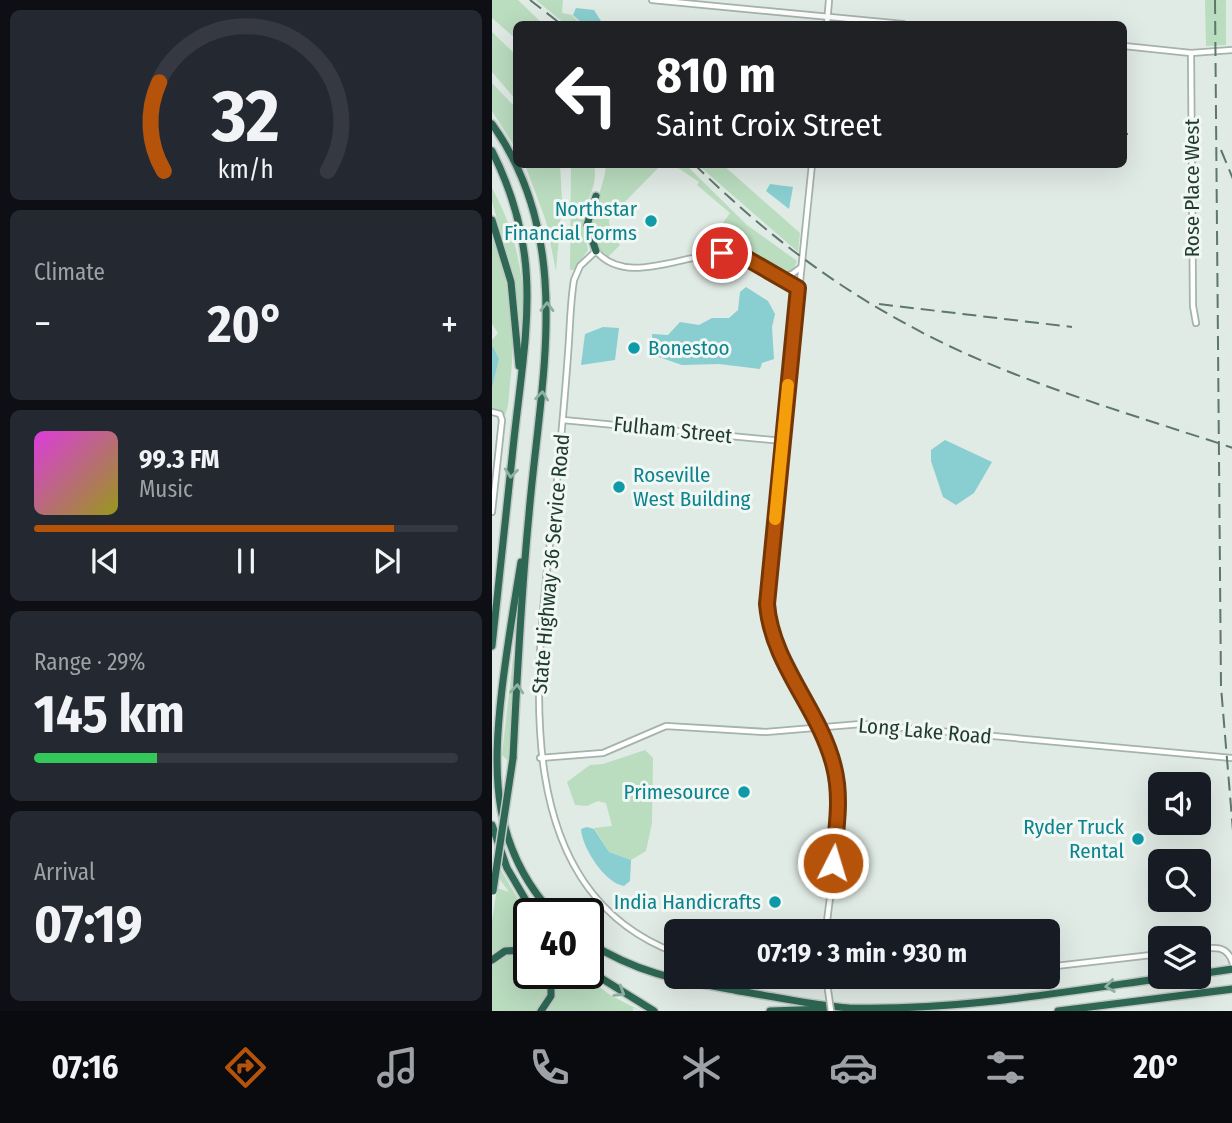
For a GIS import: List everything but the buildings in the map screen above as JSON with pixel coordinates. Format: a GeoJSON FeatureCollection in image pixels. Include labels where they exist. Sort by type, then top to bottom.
{"type":"FeatureCollection","features":[{"type":"Feature","properties":{"kind":"highway"},"geometry":{"type":"LineString","coordinates":[[492,124],[513,163]]}},
{"type":"Feature","properties":{"kind":"highway"},"geometry":{"type":"LineString","coordinates":[[492,151],[514,203],[527,261],[528,331],[492,646]]}},
{"type":"Feature","properties":{"kind":"highway"},"geometry":{"type":"LineString","coordinates":[[492,892],[512,758],[529,513],[544,375],[548,304],[545,258],[538,222],[515,168]]}},
{"type":"Feature","properties":{"kind":"highway"},"geometry":{"type":"LineString","coordinates":[[595,251],[587,225],[596,196]]}},
{"type":"Feature","properties":{"kind":"highway"},"geometry":{"type":"LineString","coordinates":[[492,220],[506,261],[515,303],[519,345],[518,405]]}},
{"type":"Feature","properties":{"kind":"highway"},"geometry":{"type":"LineString","coordinates":[[529,513],[494,746],[493,784],[500,825],[515,860],[539,898]]}},
{"type":"Feature","properties":{"kind":"highway"},"geometry":{"type":"LineString","coordinates":[[492,825],[507,868],[525,898]]}},
{"type":"Feature","properties":{"kind":"highway"},"geometry":{"type":"LineString","coordinates":[[492,960],[505,951],[513,951]]}},
{"type":"Feature","properties":{"kind":"highway"},"geometry":{"type":"LineString","coordinates":[[604,951],[633,966],[682,982],[849,1008]]}},
{"type":"Feature","properties":{"kind":"highway"},"geometry":{"type":"LineString","coordinates":[[1211,972],[1232,969]]}},
{"type":"Feature","properties":{"kind":"highway"},"geometry":{"type":"LineString","coordinates":[[604,980],[654,1011]]}},
{"type":"Feature","properties":{"kind":"highway"},"geometry":{"type":"LineString","coordinates":[[770,1011],[985,1003],[1148,980]]}},
{"type":"Feature","properties":{"kind":"highway"},"geometry":{"type":"LineString","coordinates":[[541,1011],[551,996],[551,989]]}},
{"type":"Feature","properties":{"kind":"highway"},"geometry":{"type":"LineString","coordinates":[[1058,1011],[1232,989]]}},
{"type":"Feature","properties":{"kind":"street"},"geometry":{"type":"LineString","coordinates":[[652,0],[871,21]]}},
{"type":"Feature","properties":{"kind":"street"},"geometry":{"type":"LineString","coordinates":[[827,21],[829,0]]}},
{"type":"Feature","properties":{"kind":"street"},"geometry":{"type":"LineString","coordinates":[[1127,46],[1191,53],[1232,50]]}},
{"type":"Feature","properties":{"kind":"street","name":"Rose Place West"},"geometry":{"type":"LineString","coordinates":[[1191,53],[1193,306],[1196,323]]}},
{"type":"Feature","properties":{"kind":"street"},"geometry":{"type":"LineString","coordinates":[[812,168],[767,590],[768,616],[780,653],[830,754],[838,791],[827,919]]}},
{"type":"Feature","properties":{"kind":"street"},"geometry":{"type":"LineString","coordinates":[[595,251],[612,265],[634,270],[682,259],[739,254],[798,288]]}},
{"type":"Feature","properties":{"kind":"street","name":"State Highway 36 Service Road"},"geometry":{"type":"LineString","coordinates":[[595,251],[584,260],[574,280],[541,634],[542,788],[550,823],[577,877],[618,920],[664,947]]}},
{"type":"Feature","properties":{"kind":"street"},"geometry":{"type":"LineString","coordinates":[[779,277],[795,273],[800,267]]}},
{"type":"Feature","properties":{"kind":"street"},"geometry":{"type":"LineString","coordinates":[[492,412],[500,414],[502,420],[492,512]]}},
{"type":"Feature","properties":{"kind":"street","name":"Fulham Street"},"geometry":{"type":"LineString","coordinates":[[563,420],[783,441]]}},
{"type":"Feature","properties":{"kind":"street","name":"Long Lake Road"},"geometry":{"type":"LineString","coordinates":[[540,758],[603,753],[666,726],[766,732],[861,724],[1232,758]]}},
{"type":"Feature","properties":{"kind":"street"},"geometry":{"type":"LineString","coordinates":[[1211,948],[1221,948],[1229,954],[1232,964]]}},
{"type":"Feature","properties":{"kind":"street"},"geometry":{"type":"LineString","coordinates":[[1060,966],[1148,955]]}},
{"type":"Feature","properties":{"kind":"street"},"geometry":{"type":"LineString","coordinates":[[828,989],[831,1011]]}},
{"type":"Feature","properties":{"kind":"green space"},"geometry":{"type":"Polygon","coordinates":[[[492,0],[518,0],[540,21],[513,21],[513,36],[492,18],[492,0]]]}},
{"type":"Feature","properties":{"kind":"green space"},"geometry":{"type":"Polygon","coordinates":[[[536,0],[563,0],[562,13],[572,15],[578,21],[561,21],[536,0]]]}},
{"type":"Feature","properties":{"kind":"green space"},"geometry":{"type":"Polygon","coordinates":[[[1205,0],[1226,0],[1226,45],[1206,46],[1205,0]]]}},
{"type":"Feature","properties":{"kind":"green space"},"geometry":{"type":"Polygon","coordinates":[[[492,32],[513,52],[513,96],[492,72],[492,32]]]}},
{"type":"Feature","properties":{"kind":"green space"},"geometry":{"type":"Polygon","coordinates":[[[492,83],[513,105],[513,144],[492,111],[492,83]]]}},
{"type":"Feature","properties":{"kind":"green space"},"geometry":{"type":"Polygon","coordinates":[[[526,168],[560,168],[562,201],[556,271],[546,221],[526,168]]]}},
{"type":"Feature","properties":{"kind":"green space"},"geometry":{"type":"Polygon","coordinates":[[[571,168],[594,168],[594,185],[584,220],[588,250],[574,270],[570,270],[571,168]]]}},
{"type":"Feature","properties":{"kind":"green space"},"geometry":{"type":"Polygon","coordinates":[[[606,168],[658,168],[609,218],[610,231],[620,245],[608,257],[598,247],[592,225],[606,168]]]}},
{"type":"Feature","properties":{"kind":"green space"},"geometry":{"type":"Polygon","coordinates":[[[678,168],[689,168],[747,225],[797,261],[793,270],[780,271],[746,250],[713,248],[715,234],[730,213],[697,185],[699,182],[678,168]]]}},
{"type":"Feature","properties":{"kind":"green space"},"geometry":{"type":"Polygon","coordinates":[[[701,168],[726,168],[800,233],[798,252],[701,168]]]}},
{"type":"Feature","properties":{"kind":"green space"},"geometry":{"type":"Polygon","coordinates":[[[492,188],[508,224],[519,261],[523,300],[522,340],[515,279],[492,202],[492,188]]]}},
{"type":"Feature","properties":{"kind":"green space"},"geometry":{"type":"Polygon","coordinates":[[[492,230],[507,287],[512,325],[512,363],[505,415],[492,408],[492,388],[499,359],[492,347],[492,340],[498,333],[492,324],[492,230]]]}},
{"type":"Feature","properties":{"kind":"green space"},"geometry":{"type":"Polygon","coordinates":[[[515,658],[508,761],[502,755],[515,658]]]}},
{"type":"Feature","properties":{"kind":"green space"},"geometry":{"type":"Polygon","coordinates":[[[645,750],[653,758],[652,823],[646,851],[631,860],[609,852],[594,828],[612,826],[606,803],[598,801],[587,806],[575,805],[567,782],[590,765],[603,764],[645,750]]]}},
{"type":"Feature","properties":{"kind":"green space"},"geometry":{"type":"Polygon","coordinates":[[[501,870],[517,898],[513,898],[513,946],[492,955],[492,921],[497,888],[509,892],[499,878],[501,870]]]}},
{"type":"Feature","properties":{"kind":"green space"},"geometry":{"type":"Polygon","coordinates":[[[513,954],[513,989],[549,989],[547,998],[537,1011],[492,1011],[492,964],[503,955],[513,954]]]}},
{"type":"Feature","properties":{"kind":"green space"},"geometry":{"type":"Polygon","coordinates":[[[555,989],[602,989],[641,1011],[633,1008],[633,1011],[544,1011],[555,994],[555,989]]]}},
{"type":"Feature","properties":{"kind":"water"},"geometry":{"type":"Polygon","coordinates":[[[576,8],[594,10],[601,21],[580,21],[573,15],[576,8]]]}},
{"type":"Feature","properties":{"kind":"water"},"geometry":{"type":"Polygon","coordinates":[[[770,184],[793,187],[789,209],[766,191],[770,184]]]}},
{"type":"Feature","properties":{"kind":"water"},"geometry":{"type":"Polygon","coordinates":[[[746,287],[768,301],[775,314],[772,327],[774,359],[762,363],[760,369],[719,364],[682,365],[653,355],[652,334],[668,335],[680,322],[699,325],[712,318],[729,318],[738,310],[740,292],[746,287]]]}},
{"type":"Feature","properties":{"kind":"water"},"geometry":{"type":"Polygon","coordinates":[[[603,327],[619,328],[615,360],[581,365],[585,334],[603,327]]]}},
{"type":"Feature","properties":{"kind":"water"},"geometry":{"type":"Polygon","coordinates":[[[492,347],[499,359],[492,388],[492,347]]]}},
{"type":"Feature","properties":{"kind":"water"},"geometry":{"type":"Polygon","coordinates":[[[945,440],[992,462],[974,493],[956,505],[943,497],[931,461],[931,450],[945,440]]]}},
{"type":"Feature","properties":{"kind":"water"},"geometry":{"type":"Polygon","coordinates":[[[581,829],[594,829],[609,852],[631,860],[630,881],[624,886],[602,872],[590,855],[581,829]]]}},
{"type":"Feature","properties":{"kind":"railway"},"geometry":{"type":"LineString","coordinates":[[530,0],[557,21]]}},
{"type":"Feature","properties":{"kind":"railway"},"geometry":{"type":"LineString","coordinates":[[1215,0],[1221,687],[1233,831]]}},
{"type":"Feature","properties":{"kind":"railway"},"geometry":{"type":"LineString","coordinates":[[1221,150],[1233,179]]}},
{"type":"Feature","properties":{"kind":"railway"},"geometry":{"type":"LineString","coordinates":[[698,168],[796,253],[851,292],[910,326],[1027,379],[1233,448]]}},
{"type":"Feature","properties":{"kind":"railway"},"geometry":{"type":"LineString","coordinates":[[879,304],[1072,327]]}},
{"type":"Feature","properties":{"kind":"slow traffic"},"geometry":{"type":"LineString","coordinates":[[775,519],[788,385]]}},
{"type":"Feature","properties":{"kind":"place","name":"Northstar Financial Forms"},"geometry":{"type":"Point","coordinates":[651,221]}},
{"type":"Feature","properties":{"kind":"place","name":"Bonestoo"},"geometry":{"type":"Point","coordinates":[634,348]}},
{"type":"Feature","properties":{"kind":"place","name":"Roseville West Building"},"geometry":{"type":"Point","coordinates":[619,487]}},
{"type":"Feature","properties":{"kind":"place","name":"Primesource"},"geometry":{"type":"Point","coordinates":[744,792]}},
{"type":"Feature","properties":{"kind":"place","name":"Ryder Truck Rental"},"geometry":{"type":"Point","coordinates":[1138,839]}},
{"type":"Feature","properties":{"kind":"place","name":"India Handicrafts"},"geometry":{"type":"Point","coordinates":[775,902]}},
{"type":"Feature","properties":{"kind":"route"},"geometry":{"type":"LineString","coordinates":[[722,253],[739,254],[798,288],[767,604],[774,640],[825,741],[834,766],[838,804],[833,863]]}}]}
